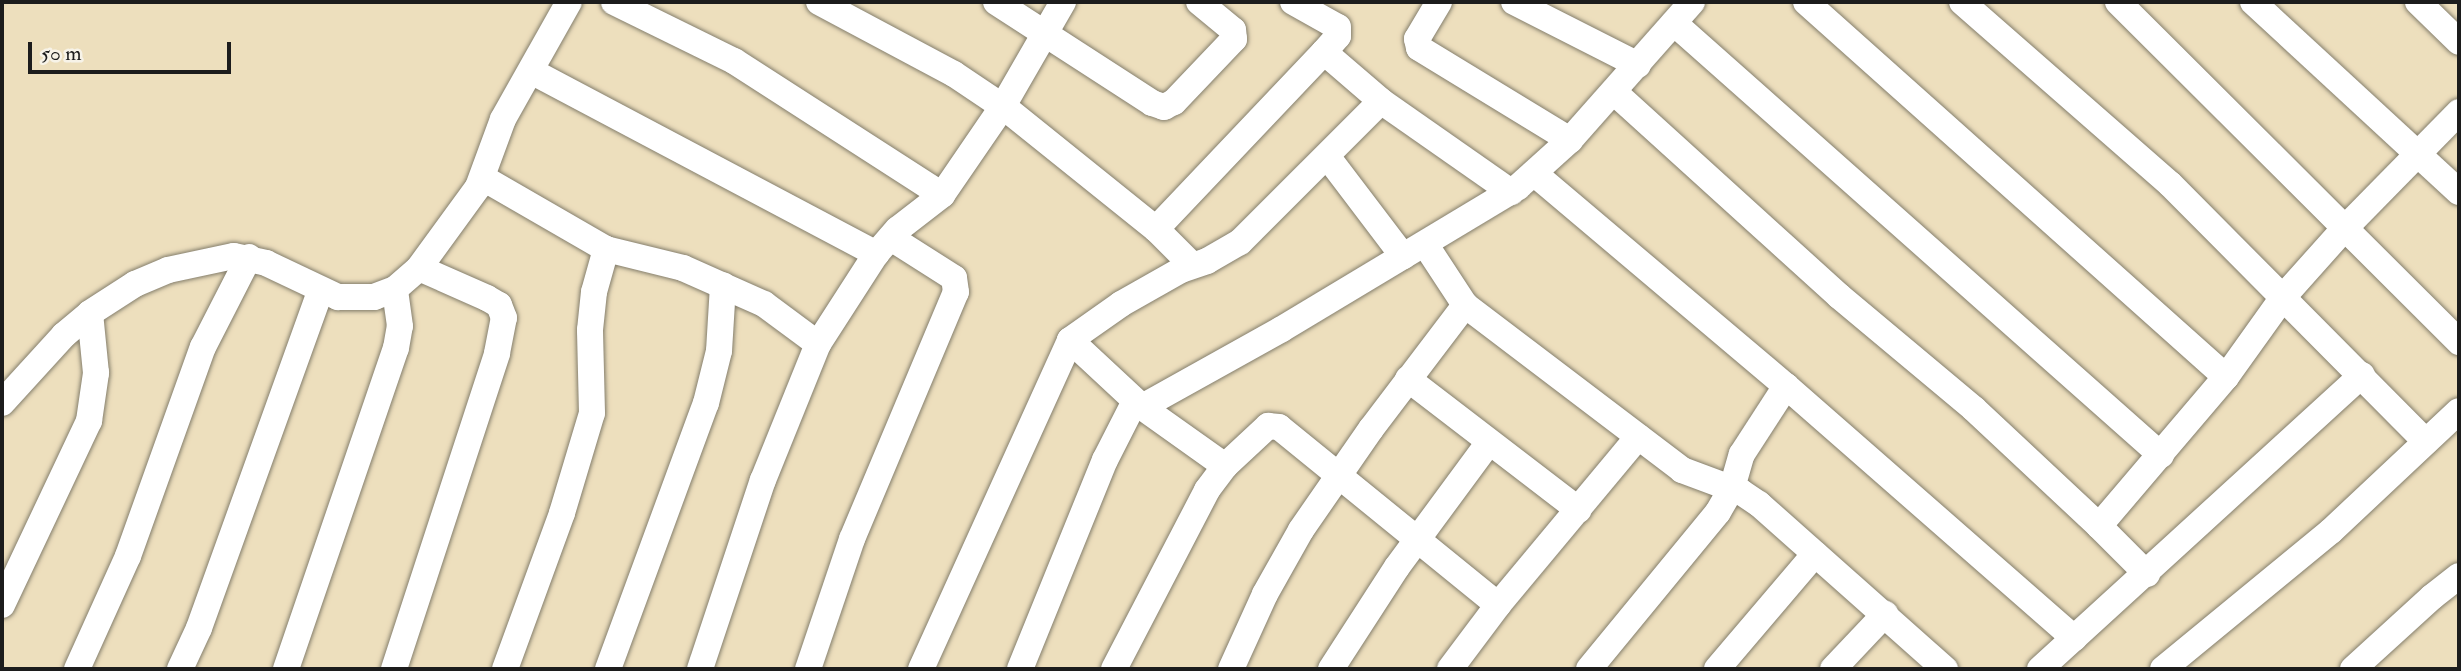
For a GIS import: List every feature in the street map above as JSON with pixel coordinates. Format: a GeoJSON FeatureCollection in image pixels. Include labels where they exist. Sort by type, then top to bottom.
{"type":"FeatureCollection","features":[{"type":"Feature","properties":{"kind":"street"},"geometry":{"type":"LineString","coordinates":[[2,402],[64,335],[90,313],[150,276],[234,256],[249,257],[338,297],[374,297],[395,289],[419,268],[483,178],[498,130],[569,2]]}},
{"type":"Feature","properties":{"kind":"street"},"geometry":{"type":"LineString","coordinates":[[614,2],[734,61],[942,195]]}},
{"type":"Feature","properties":{"kind":"street"},"geometry":{"type":"LineString","coordinates":[[818,2],[954,74],[1003,106],[1120,197],[1192,265]]}},
{"type":"Feature","properties":{"kind":"street"},"geometry":{"type":"LineString","coordinates":[[996,2],[1152,103],[1164,107],[1192,84],[1234,39],[1233,30],[1199,2]]}},
{"type":"Feature","properties":{"kind":"street"},"geometry":{"type":"LineString","coordinates":[[700,669],[763,480],[818,344],[883,246],[942,195],[1003,106],[1063,2]]}},
{"type":"Feature","properties":{"kind":"street"},"geometry":{"type":"LineString","coordinates":[[1156,229],[1338,36],[1338,27],[1293,2]]}},
{"type":"Feature","properties":{"kind":"street"},"geometry":{"type":"LineString","coordinates":[[1439,2],[1417,39],[1419,48],[1570,140]]}},
{"type":"Feature","properties":{"kind":"street"},"geometry":{"type":"LineString","coordinates":[[1514,2],[1638,65]]}},
{"type":"Feature","properties":{"kind":"street"},"geometry":{"type":"LineString","coordinates":[[1020,669],[1105,460],[1139,404],[1282,329],[1511,192],[1535,174],[1570,140],[1692,2]]}},
{"type":"Feature","properties":{"kind":"street"},"geometry":{"type":"LineString","coordinates":[[1806,2],[2226,377]]}},
{"type":"Feature","properties":{"kind":"street"},"geometry":{"type":"LineString","coordinates":[[1962,2],[2170,184],[2426,442]]}},
{"type":"Feature","properties":{"kind":"street"},"geometry":{"type":"LineString","coordinates":[[2118,2],[2459,342]]}},
{"type":"Feature","properties":{"kind":"street"},"geometry":{"type":"LineString","coordinates":[[2253,2],[2459,192]]}},
{"type":"Feature","properties":{"kind":"street"},"geometry":{"type":"LineString","coordinates":[[2418,2],[2459,42]]}},
{"type":"Feature","properties":{"kind":"street"},"geometry":{"type":"LineString","coordinates":[[1674,23],[2161,455]]}},
{"type":"Feature","properties":{"kind":"street"},"geometry":{"type":"LineString","coordinates":[[1324,52],[1381,101],[1511,192]]}},
{"type":"Feature","properties":{"kind":"street"},"geometry":{"type":"LineString","coordinates":[[531,71],[883,246],[954,278],[956,292],[852,539],[808,669]]}},
{"type":"Feature","properties":{"kind":"street"},"geometry":{"type":"LineString","coordinates":[[1614,92],[1839,296],[1974,409],[2147,574]]}},
{"type":"Feature","properties":{"kind":"street"},"geometry":{"type":"LineString","coordinates":[[921,669],[1070,340],[1121,304],[1240,242],[1381,101]]}},
{"type":"Feature","properties":{"kind":"street"},"geometry":{"type":"LineString","coordinates":[[2099,526],[2226,377],[2284,296],[2344,229],[2459,112]]}},
{"type":"Feature","properties":{"kind":"street"},"geometry":{"type":"LineString","coordinates":[[1327,156],[1465,304],[1688,474],[1732,488],[1759,504],[1945,669]]}},
{"type":"Feature","properties":{"kind":"street"},"geometry":{"type":"LineString","coordinates":[[1535,174],[1786,386],[2074,638]]}},
{"type":"Feature","properties":{"kind":"street"},"geometry":{"type":"LineString","coordinates":[[483,178],[606,249],[683,268],[764,304],[818,344]]}},
{"type":"Feature","properties":{"kind":"street"},"geometry":{"type":"LineString","coordinates":[[505,669],[562,513],[592,413],[590,330],[594,292],[606,249]]}},
{"type":"Feature","properties":{"kind":"street"},"geometry":{"type":"LineString","coordinates":[[77,669],[128,556],[203,347],[249,257]]}},
{"type":"Feature","properties":{"kind":"street"},"geometry":{"type":"LineString","coordinates":[[394,669],[496,353],[504,318],[499,305],[419,268]]}},
{"type":"Feature","properties":{"kind":"street"},"geometry":{"type":"LineString","coordinates":[[608,669],[706,403],[719,351],[723,285]]}},
{"type":"Feature","properties":{"kind":"street"},"geometry":{"type":"LineString","coordinates":[[286,669],[397,348],[400,326],[395,289]]}},
{"type":"Feature","properties":{"kind":"street"},"geometry":{"type":"LineString","coordinates":[[180,669],[199,628],[321,290]]}},
{"type":"Feature","properties":{"kind":"street"},"geometry":{"type":"LineString","coordinates":[[1231,669],[1284,559],[1338,476],[1465,304]]}},
{"type":"Feature","properties":{"kind":"street"},"geometry":{"type":"LineString","coordinates":[[2,605],[89,421],[96,373],[90,313]]}},
{"type":"Feature","properties":{"kind":"street"},"geometry":{"type":"LineString","coordinates":[[1070,340],[1139,404],[1225,467]]}},
{"type":"Feature","properties":{"kind":"street"},"geometry":{"type":"LineString","coordinates":[[2040,669],[2362,375]]}},
{"type":"Feature","properties":{"kind":"street"},"geometry":{"type":"LineString","coordinates":[[1408,379],[1578,510]]}},
{"type":"Feature","properties":{"kind":"street"},"geometry":{"type":"LineString","coordinates":[[1589,669],[1718,512],[1732,488],[1742,454],[1786,386]]}},
{"type":"Feature","properties":{"kind":"street"},"geometry":{"type":"LineString","coordinates":[[2163,669],[2331,531],[2459,411]]}},
{"type":"Feature","properties":{"kind":"street"},"geometry":{"type":"LineString","coordinates":[[1114,669],[1199,502],[1225,467],[1263,429],[1274,425],[1498,605]]}},
{"type":"Feature","properties":{"kind":"street"},"geometry":{"type":"LineString","coordinates":[[1450,669],[1498,605],[1638,437]]}},
{"type":"Feature","properties":{"kind":"street"},"geometry":{"type":"LineString","coordinates":[[1331,669],[1417,540],[1489,442]]}},
{"type":"Feature","properties":{"kind":"street"},"geometry":{"type":"LineString","coordinates":[[1717,669],[1815,554]]}},
{"type":"Feature","properties":{"kind":"street"},"geometry":{"type":"LineString","coordinates":[[2353,669],[2459,576]]}},
{"type":"Feature","properties":{"kind":"street"},"geometry":{"type":"LineString","coordinates":[[1833,669],[1885,614]]}}]}
